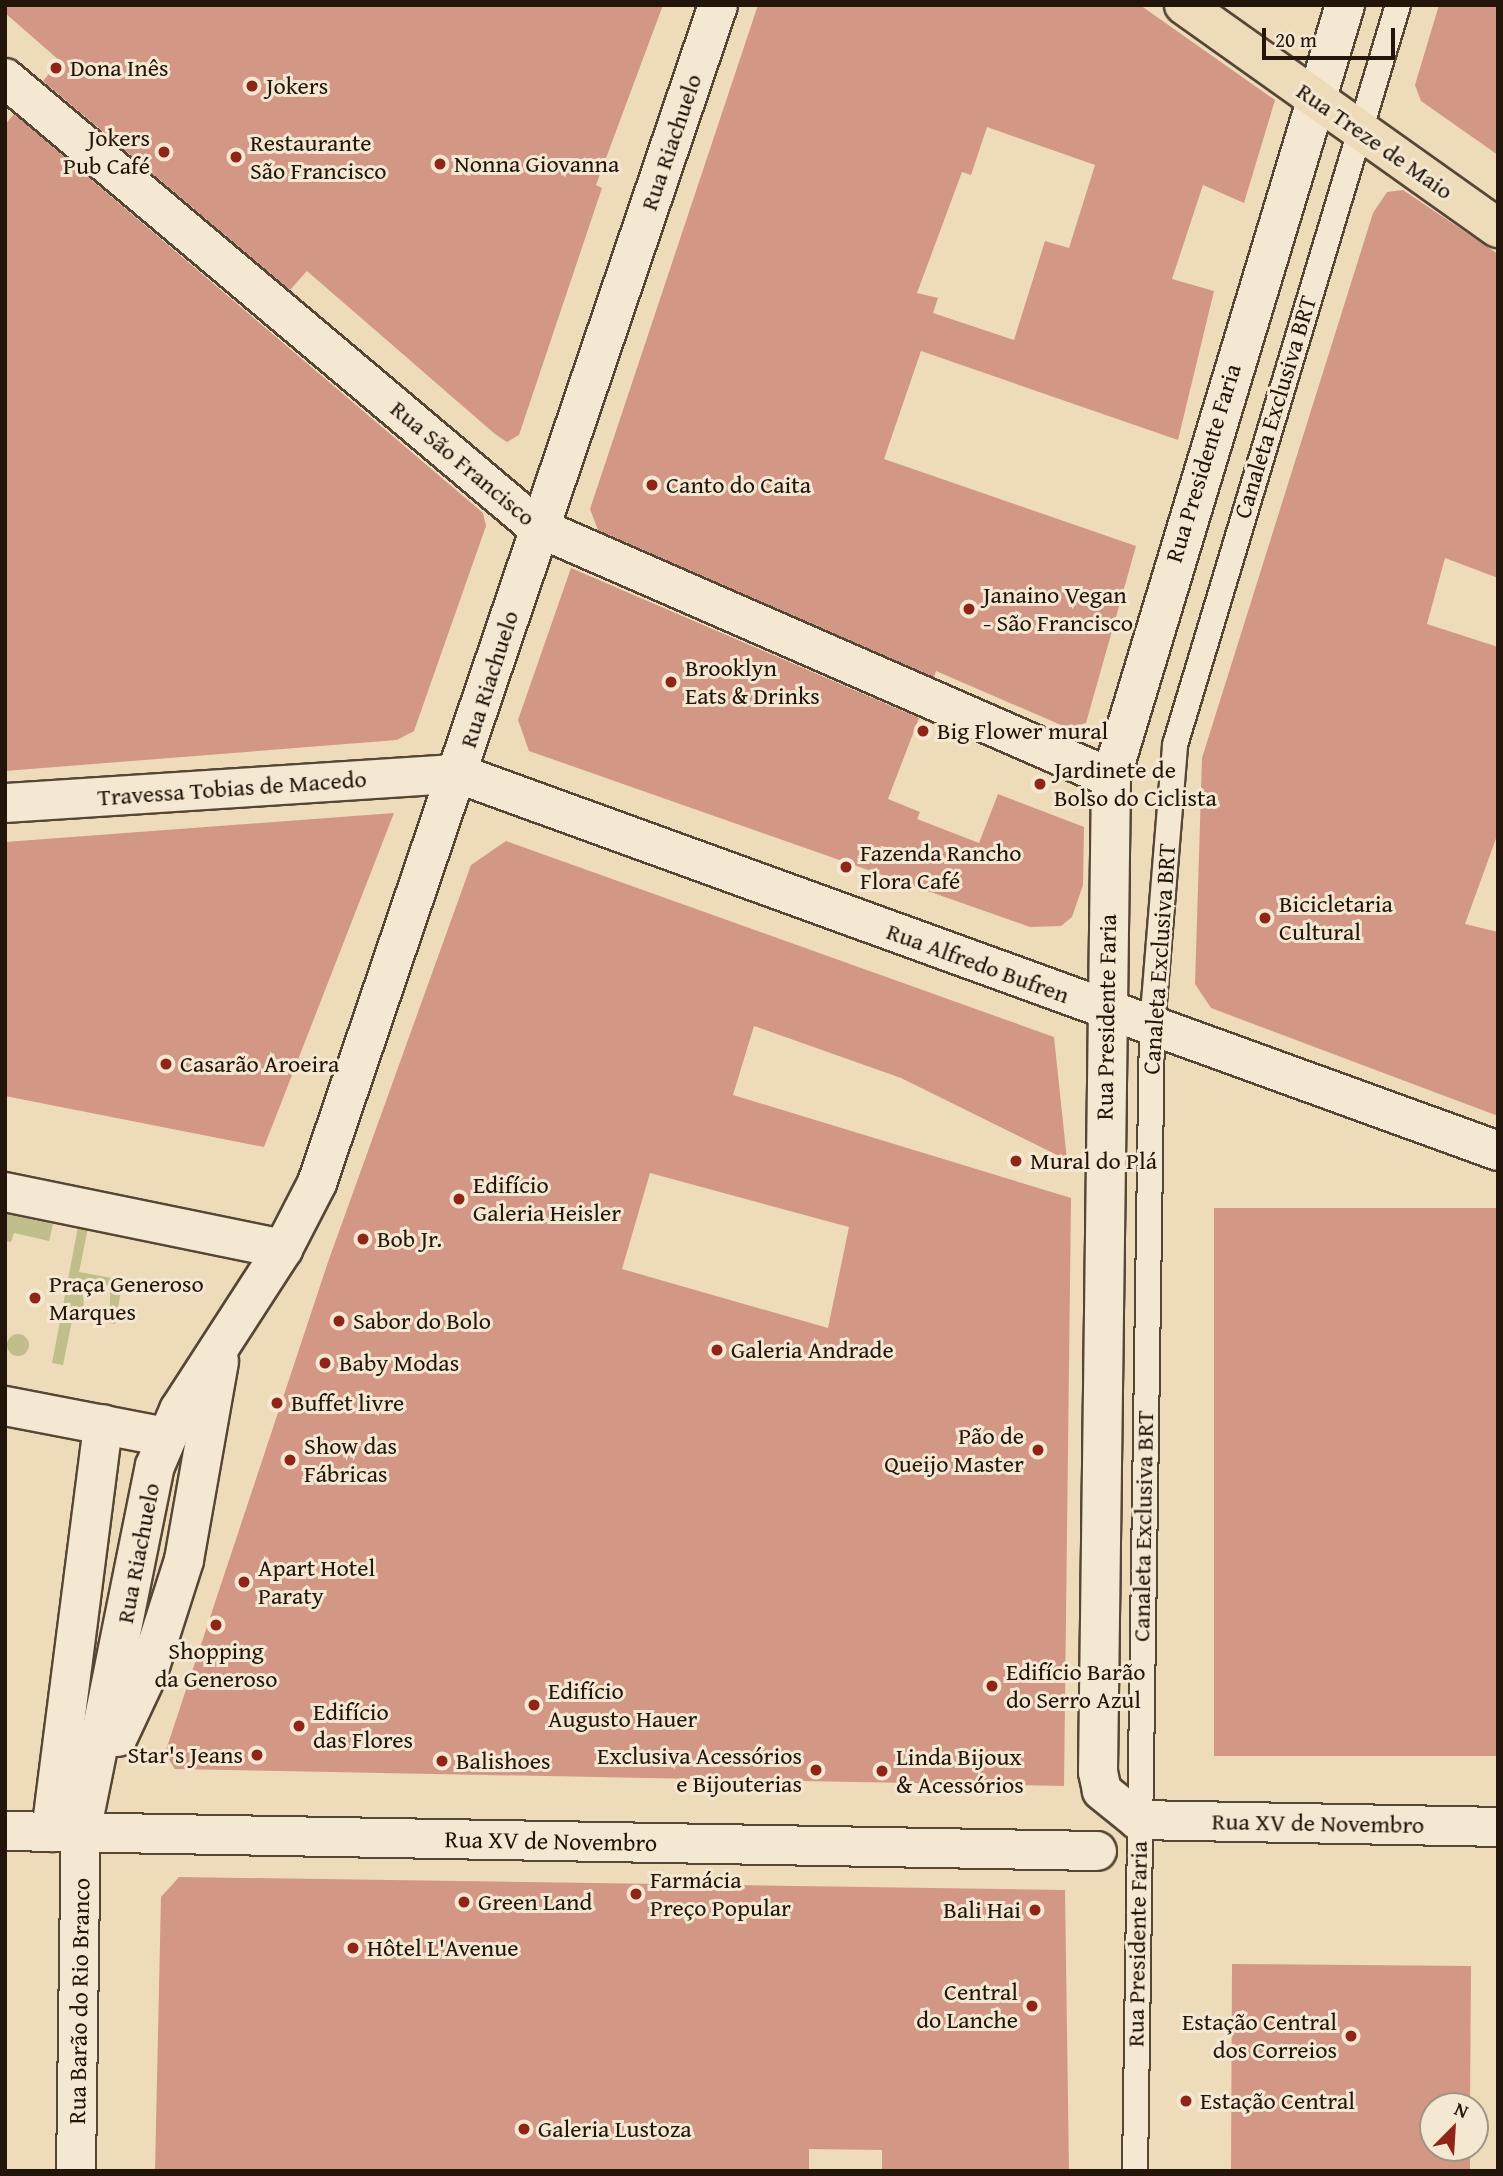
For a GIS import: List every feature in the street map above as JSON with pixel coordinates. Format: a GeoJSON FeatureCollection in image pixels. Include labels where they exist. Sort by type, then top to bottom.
{"type":"FeatureCollection","features":[{"type":"Feature","properties":{"kind":"main road","name":"Rua Treze de Maio"},"geometry":{"type":"LineString","coordinates":[[1184,5],[1498,228]]}},
{"type":"Feature","properties":{"kind":"street","name":"Rua Riachuelo"},"geometry":{"type":"LineString","coordinates":[[95,1786],[147,1497],[166,1437],[223,1335],[283,1249],[317,1183],[459,774],[537,527],[718,5]]}},
{"type":"Feature","properties":{"kind":"street","name":"Rua Presidente Faria"},"geometry":{"type":"LineString","coordinates":[[1138,1820],[1102,1791],[1098,1772],[1105,1009],[1111,778],[1345,5]]}},
{"type":"Feature","properties":{"kind":"street","name":"Rua São Francisco"},"geometry":{"type":"LineString","coordinates":[[5,78],[537,527],[1111,778]]}},
{"type":"Feature","properties":{"kind":"street","name":"Rua Alfredo Bufren"},"geometry":{"type":"LineString","coordinates":[[459,774],[1498,1151]]}},
{"type":"Feature","properties":{"kind":"street","name":"Travessa Tobias de Macedo"},"geometry":{"type":"LineString","coordinates":[[5,803],[459,774]]}},
{"type":"Feature","properties":{"kind":"street"},"geometry":{"type":"LineString","coordinates":[[5,1192],[283,1249]]}},
{"type":"Feature","properties":{"kind":"street","name":"Rua Riachuelo"},"geometry":{"type":"LineString","coordinates":[[66,1832],[95,1786],[148,1673],[177,1584],[223,1335]]}},
{"type":"Feature","properties":{"kind":"street"},"geometry":{"type":"LineString","coordinates":[[5,1406],[166,1437]]}},
{"type":"Feature","properties":{"kind":"street"},"geometry":{"type":"LineString","coordinates":[[66,1832],[103,1424]]}},
{"type":"Feature","properties":{"kind":"street","name":"Rua XV de Novembro"},"geometry":{"type":"LineString","coordinates":[[1138,1820],[1498,1827]]}},
{"type":"Feature","properties":{"kind":"street","name":"Rua XV de Novembro"},"geometry":{"type":"LineString","coordinates":[[5,1831],[1097,1852]]}},
{"type":"Feature","properties":{"kind":"street","name":"Rua Barão do Rio Branco"},"geometry":{"type":"LineString","coordinates":[[66,1832],[76,2171]]}},
{"type":"Feature","properties":{"kind":"lane","name":"Canaleta Exclusiva BRT"},"geometry":{"type":"LineString","coordinates":[[1138,1820],[1152,1026],[1175,745],[1357,128],[1398,5]]}},
{"type":"Feature","properties":{"kind":"lane","name":"Rua Presidente Faria"},"geometry":{"type":"LineString","coordinates":[[1135,2171],[1138,1820]]}},
{"type":"Feature","properties":{"kind":"shaded area"},"geometry":{"type":"Polygon","coordinates":[[[5,1214],[53,1224],[49,1241],[14,1233],[11,1242],[5,1241],[5,1214]]]}},
{"type":"Feature","properties":{"kind":"shaded area"},"geometry":{"type":"Polygon","coordinates":[[[78,1227],[88,1228],[79,1272],[123,1280],[115,1324],[73,1316],[63,1365],[52,1363],[78,1227]],[[83,1285],[84,1313],[110,1313],[110,1285],[83,1285]]]}},
{"type":"Feature","properties":{"kind":"shaded area"},"geometry":{"type":"Polygon","coordinates":[[[14,1334],[22,1334],[29,1341],[29,1349],[22,1356],[14,1356],[7,1349],[7,1341],[14,1334]]]}},
{"type":"Feature","properties":{"kind":"building"},"geometry":{"type":"Polygon","coordinates":[[[5,5],[663,5],[596,185],[602,188],[519,435],[507,442],[495,434],[307,271],[290,290],[43,81],[60,61],[5,13],[5,5]]]}},
{"type":"Feature","properties":{"kind":"building"},"geometry":{"type":"Polygon","coordinates":[[[758,5],[1140,5],[1275,100],[1244,203],[1203,185],[1172,279],[1214,291],[1178,440],[921,351],[884,459],[1136,546],[1086,723],[1068,728],[936,671],[934,677],[598,530],[590,509],[758,5]],[[987,127],[971,175],[962,172],[917,293],[938,298],[933,313],[1014,340],[1045,241],[1069,248],[1095,165],[987,127]]]}},
{"type":"Feature","properties":{"kind":"building"},"geometry":{"type":"Polygon","coordinates":[[[1439,5],[1498,5],[1498,155],[1421,101],[1415,85],[1439,5]]]}},
{"type":"Feature","properties":{"kind":"building"},"geometry":{"type":"Polygon","coordinates":[[[14,114],[483,513],[486,526],[414,731],[397,740],[5,771],[5,125],[14,114]]]}},
{"type":"Feature","properties":{"kind":"building"},"geometry":{"type":"Polygon","coordinates":[[[1403,190],[1498,254],[1498,578],[1445,558],[1427,624],[1498,647],[1498,833],[1465,924],[1498,932],[1498,1116],[1211,1008],[1195,984],[1202,758],[1373,213],[1387,192],[1403,190]]]}},
{"type":"Feature","properties":{"kind":"building"},"geometry":{"type":"Polygon","coordinates":[[[571,568],[919,718],[888,799],[920,812],[917,819],[979,843],[998,794],[1084,827],[1083,885],[1072,917],[1061,926],[1030,927],[529,751],[518,720],[571,568]]]}},
{"type":"Feature","properties":{"kind":"building"},"geometry":{"type":"Polygon","coordinates":[[[394,813],[264,1147],[5,1096],[5,842],[394,813]]]}},
{"type":"Feature","properties":{"kind":"building"},"geometry":{"type":"Polygon","coordinates":[[[506,841],[1054,1037],[1067,1160],[901,1078],[754,1026],[733,1095],[1071,1198],[1064,1786],[175,1769],[165,1753],[328,1262],[471,865],[506,841]],[[650,1173],[622,1269],[828,1328],[849,1227],[650,1173]]]}},
{"type":"Feature","properties":{"kind":"building"},"geometry":{"type":"Polygon","coordinates":[[[1214,1208],[1498,1208],[1498,1756],[1214,1756],[1214,1208]]]}},
{"type":"Feature","properties":{"kind":"building"},"geometry":{"type":"Polygon","coordinates":[[[179,1877],[1065,1890],[1069,2171],[882,2171],[882,2150],[809,2149],[809,2171],[155,2171],[161,1897],[179,1877]]]}},
{"type":"Feature","properties":{"kind":"building","name":"Estação Central dos Correios"},"geometry":{"type":"Polygon","coordinates":[[[1232,1964],[1471,1966],[1470,2092],[1419,2092],[1419,2162],[1470,2162],[1470,2171],[1231,2171],[1232,1964]]]}},
{"type":"Feature","properties":{"kind":"place","name":"Dona Inês"},"geometry":{"type":"Point","coordinates":[56,68]}},
{"type":"Feature","properties":{"kind":"place","name":"Jokers"},"geometry":{"type":"Point","coordinates":[252,86]}},
{"type":"Feature","properties":{"kind":"place","name":"Jokers Pub Café"},"geometry":{"type":"Point","coordinates":[164,152]}},
{"type":"Feature","properties":{"kind":"place","name":"Restaurante São Francisco"},"geometry":{"type":"Point","coordinates":[236,157]}},
{"type":"Feature","properties":{"kind":"place","name":"Nonna Giovanna"},"geometry":{"type":"Point","coordinates":[440,164]}},
{"type":"Feature","properties":{"kind":"place","name":"Canto do Caita"},"geometry":{"type":"Point","coordinates":[652,485]}},
{"type":"Feature","properties":{"kind":"place","name":"Janaino Vegan - São Francisco"},"geometry":{"type":"Point","coordinates":[969,609]}},
{"type":"Feature","properties":{"kind":"place","name":"Brooklyn Eats & Drinks"},"geometry":{"type":"Point","coordinates":[671,682]}},
{"type":"Feature","properties":{"kind":"place","name":"Big Flower mural"},"geometry":{"type":"Point","coordinates":[923,731]}},
{"type":"Feature","properties":{"kind":"place","name":"Jardinete de Bolso do Ciclista"},"geometry":{"type":"Point","coordinates":[1040,784]}},
{"type":"Feature","properties":{"kind":"place","name":"Fazenda Rancho Flora Café"},"geometry":{"type":"Point","coordinates":[846,867]}},
{"type":"Feature","properties":{"kind":"place","name":"Bicicletaria Cultural"},"geometry":{"type":"Point","coordinates":[1265,918]}},
{"type":"Feature","properties":{"kind":"place","name":"Casarão Aroeira"},"geometry":{"type":"Point","coordinates":[166,1064]}},
{"type":"Feature","properties":{"kind":"place","name":"Mural do Plá"},"geometry":{"type":"Point","coordinates":[1016,1161]}},
{"type":"Feature","properties":{"kind":"place","name":"Edifício Galeria Heisler"},"geometry":{"type":"Point","coordinates":[459,1199]}},
{"type":"Feature","properties":{"kind":"place","name":"Bob Jr."},"geometry":{"type":"Point","coordinates":[363,1239]}},
{"type":"Feature","properties":{"kind":"place","name":"Praça Generoso Marques"},"geometry":{"type":"Point","coordinates":[35,1298]}},
{"type":"Feature","properties":{"kind":"place","name":"Sabor do Bolo"},"geometry":{"type":"Point","coordinates":[339,1321]}},
{"type":"Feature","properties":{"kind":"place","name":"Galeria Andrade"},"geometry":{"type":"Point","coordinates":[717,1350]}},
{"type":"Feature","properties":{"kind":"place","name":"Baby Modas"},"geometry":{"type":"Point","coordinates":[325,1363]}},
{"type":"Feature","properties":{"kind":"place","name":"Buffet livre"},"geometry":{"type":"Point","coordinates":[277,1403]}},
{"type":"Feature","properties":{"kind":"place","name":"Pão de Queijo Master"},"geometry":{"type":"Point","coordinates":[1038,1450]}},
{"type":"Feature","properties":{"kind":"place","name":"Show das Fábricas"},"geometry":{"type":"Point","coordinates":[290,1460]}},
{"type":"Feature","properties":{"kind":"place","name":"Apart Hotel Paraty"},"geometry":{"type":"Point","coordinates":[244,1582]}},
{"type":"Feature","properties":{"kind":"place","name":"Shopping da Generoso"},"geometry":{"type":"Point","coordinates":[216,1625]}},
{"type":"Feature","properties":{"kind":"place","name":"Edifício Barão do Serro Azul"},"geometry":{"type":"Point","coordinates":[992,1686]}},
{"type":"Feature","properties":{"kind":"place","name":"Edifício Augusto Hauer"},"geometry":{"type":"Point","coordinates":[534,1705]}},
{"type":"Feature","properties":{"kind":"place","name":"Edifício das Flores"},"geometry":{"type":"Point","coordinates":[299,1726]}},
{"type":"Feature","properties":{"kind":"place","name":"Star's Jeans"},"geometry":{"type":"Point","coordinates":[257,1755]}},
{"type":"Feature","properties":{"kind":"place","name":"Balishoes"},"geometry":{"type":"Point","coordinates":[442,1761]}},
{"type":"Feature","properties":{"kind":"place","name":"Exclusiva Acessórios e Bijouterias"},"geometry":{"type":"Point","coordinates":[816,1770]}},
{"type":"Feature","properties":{"kind":"place","name":"Linda Bijoux & Acessórios"},"geometry":{"type":"Point","coordinates":[882,1771]}},
{"type":"Feature","properties":{"kind":"place","name":"Farmácia Preço Popular"},"geometry":{"type":"Point","coordinates":[636,1894]}},
{"type":"Feature","properties":{"kind":"place","name":"Green Land"},"geometry":{"type":"Point","coordinates":[464,1902]}},
{"type":"Feature","properties":{"kind":"place","name":"Bali Hai"},"geometry":{"type":"Point","coordinates":[1035,1910]}},
{"type":"Feature","properties":{"kind":"place","name":"Hôtel L'Avenue"},"geometry":{"type":"Point","coordinates":[353,1948]}},
{"type":"Feature","properties":{"kind":"place","name":"Central do Lanche"},"geometry":{"type":"Point","coordinates":[1032,2006]}},
{"type":"Feature","properties":{"kind":"place","name":"Estação Central dos Correios"},"geometry":{"type":"Point","coordinates":[1351,2036]}},
{"type":"Feature","properties":{"kind":"place","name":"Estação Central"},"geometry":{"type":"Point","coordinates":[1186,2101]}},
{"type":"Feature","properties":{"kind":"place","name":"Galeria Lustoza"},"geometry":{"type":"Point","coordinates":[524,2129]}}]}
